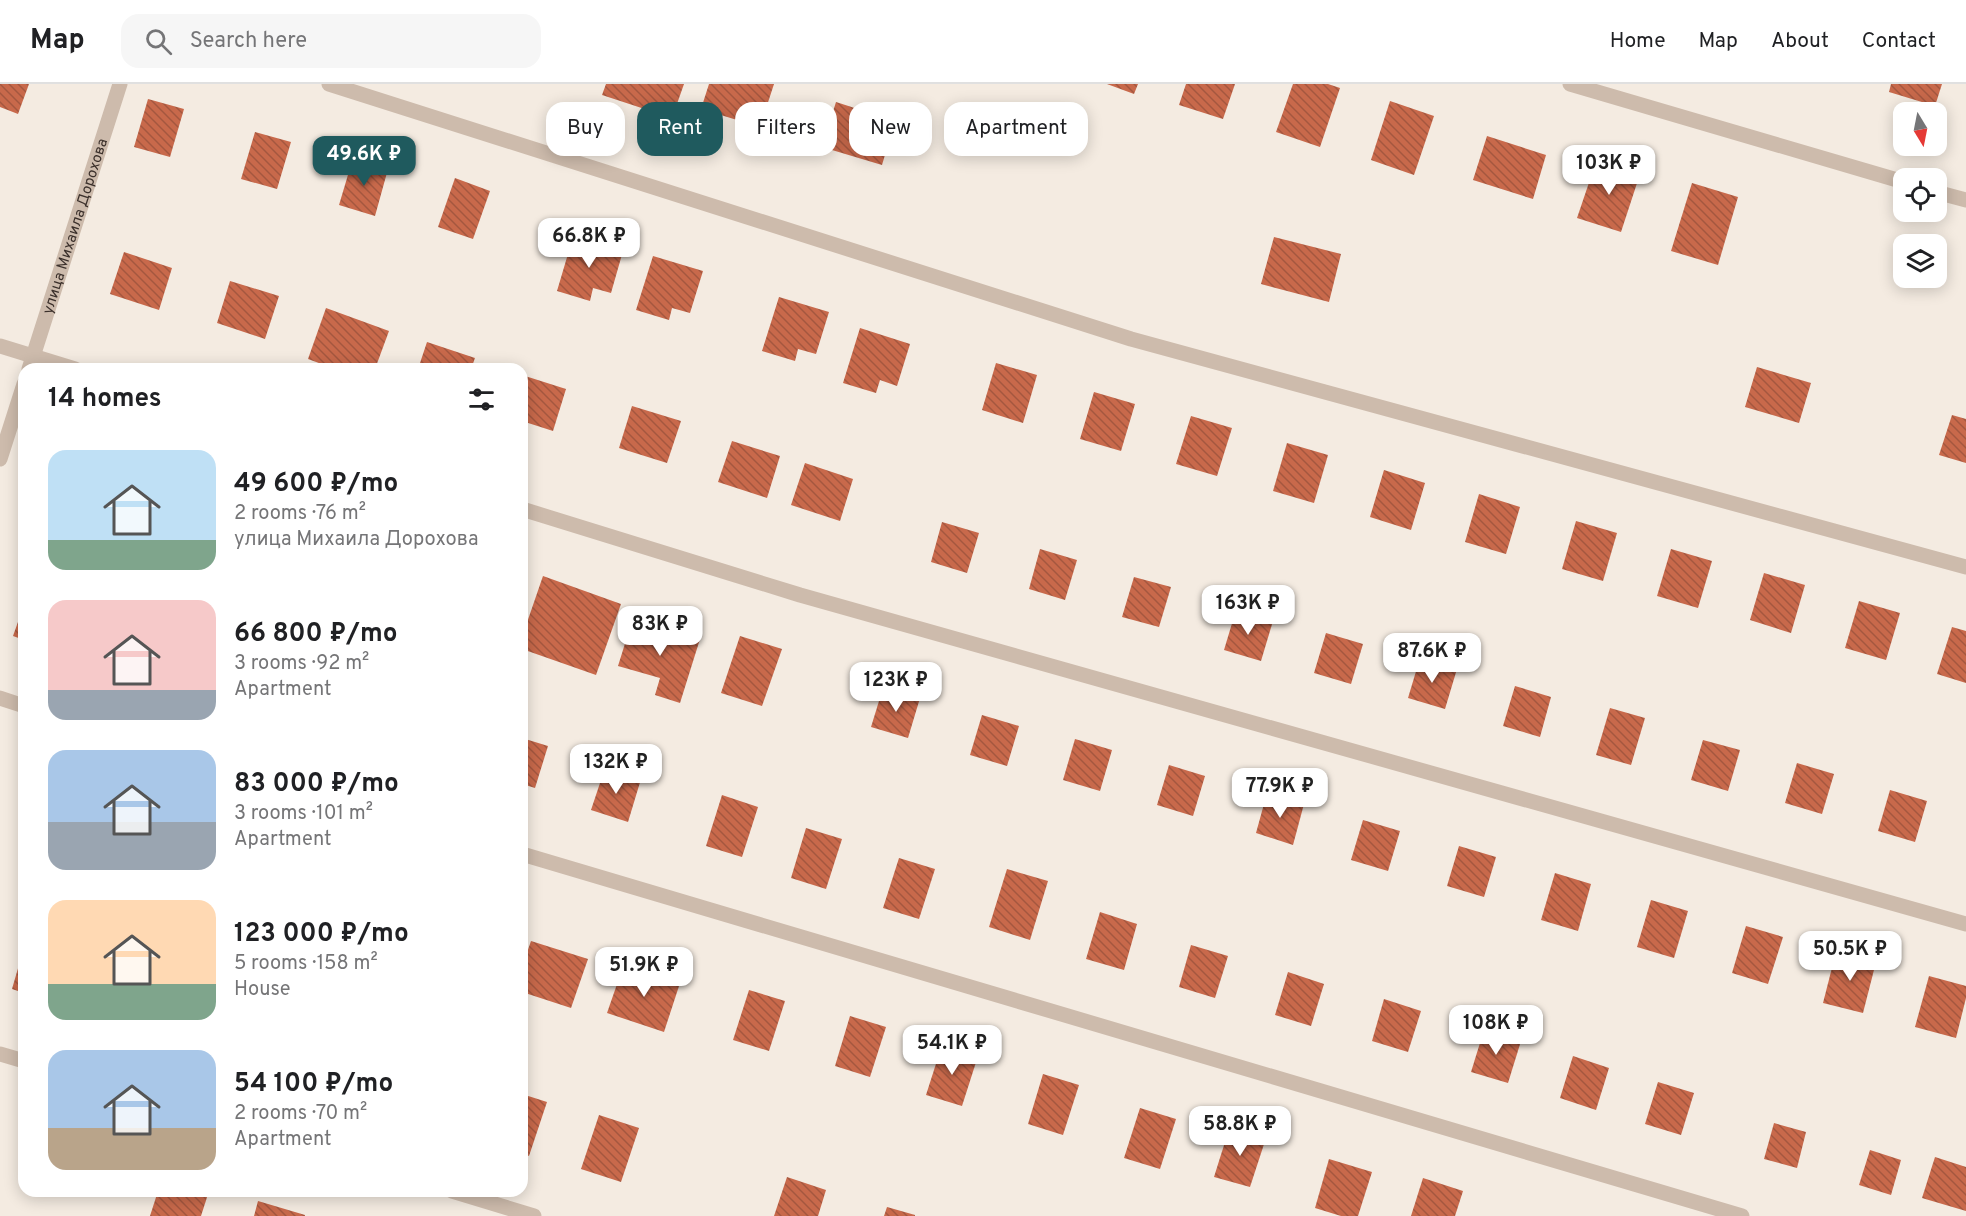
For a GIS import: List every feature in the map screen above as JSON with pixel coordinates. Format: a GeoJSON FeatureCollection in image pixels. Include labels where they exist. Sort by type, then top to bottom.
{"type":"FeatureCollection","features":[{"type":"Feature","properties":{"kind":"street","name":"улица Михаила Дорохова"},"geometry":{"type":"LineString","coordinates":[[31,362],[120,84]]}},
{"type":"Feature","properties":{"kind":"street"},"geometry":{"type":"LineString","coordinates":[[329,84],[1131,339],[1966,567]]}},
{"type":"Feature","properties":{"kind":"street"},"geometry":{"type":"LineString","coordinates":[[1570,84],[1893,179]]}},
{"type":"Feature","properties":{"kind":"street"},"geometry":{"type":"LineString","coordinates":[[1947,195],[1966,200]]}},
{"type":"Feature","properties":{"kind":"street"},"geometry":{"type":"LineString","coordinates":[[0,346],[31,362]]}},
{"type":"Feature","properties":{"kind":"street"},"geometry":{"type":"LineString","coordinates":[[0,459],[18,403]]}},
{"type":"Feature","properties":{"kind":"street"},"geometry":{"type":"LineString","coordinates":[[528,510],[800,595],[1966,924]]}},
{"type":"Feature","properties":{"kind":"street"},"geometry":{"type":"LineString","coordinates":[[0,698],[18,704]]}},
{"type":"Feature","properties":{"kind":"street"},"geometry":{"type":"LineString","coordinates":[[528,856],[1742,1216]]}},
{"type":"Feature","properties":{"kind":"street"},"geometry":{"type":"LineString","coordinates":[[0,1054],[18,1059]]}},
{"type":"Feature","properties":{"kind":"street"},"geometry":{"type":"LineString","coordinates":[[472,1197],[534,1216]]}},
{"type":"Feature","properties":{"kind":"building"},"geometry":{"type":"Polygon","coordinates":[[[0,84],[29,84],[18,114],[0,107],[0,84]]]}},
{"type":"Feature","properties":{"kind":"building"},"geometry":{"type":"Polygon","coordinates":[[[606,84],[684,84],[678,102],[637,102],[637,106],[602,95],[606,84]]]}},
{"type":"Feature","properties":{"kind":"building"},"geometry":{"type":"Polygon","coordinates":[[[709,84],[774,84],[768,102],[735,102],[735,119],[723,116],[723,102],[703,102],[709,84]]]}},
{"type":"Feature","properties":{"kind":"building"},"geometry":{"type":"Polygon","coordinates":[[[1107,84],[1138,84],[1134,94],[1107,84]]]}},
{"type":"Feature","properties":{"kind":"building"},"geometry":{"type":"Polygon","coordinates":[[[1186,84],[1235,84],[1223,119],[1179,105],[1186,84]]]}},
{"type":"Feature","properties":{"kind":"building"},"geometry":{"type":"Polygon","coordinates":[[[1293,84],[1328,84],[1340,88],[1320,147],[1276,132],[1293,84]]]}},
{"type":"Feature","properties":{"kind":"building"},"geometry":{"type":"Polygon","coordinates":[[[1891,84],[1942,84],[1936,102],[1922,102],[1889,92],[1891,84]]]}},
{"type":"Feature","properties":{"kind":"building"},"geometry":{"type":"Polygon","coordinates":[[[148,99],[184,109],[170,157],[134,147],[148,99]]]}},
{"type":"Feature","properties":{"kind":"building"},"geometry":{"type":"Polygon","coordinates":[[[1390,101],[1434,116],[1414,175],[1371,160],[1390,101]]]}},
{"type":"Feature","properties":{"kind":"building"},"geometry":{"type":"Polygon","coordinates":[[[837,102],[849,106],[849,155],[837,152],[837,102]]]}},
{"type":"Feature","properties":{"kind":"building"},"geometry":{"type":"Polygon","coordinates":[[[255,132],[291,142],[277,189],[241,179],[255,132]]]}},
{"type":"Feature","properties":{"kind":"building"},"geometry":{"type":"Polygon","coordinates":[[[1487,136],[1546,155],[1533,199],[1473,180],[1487,136]]]}},
{"type":"Feature","properties":{"kind":"building"},"geometry":{"type":"Polygon","coordinates":[[[852,156],[885,156],[882,165],[852,156]]]}},
{"type":"Feature","properties":{"kind":"building"},"geometry":{"type":"Polygon","coordinates":[[[353,158],[388,169],[375,216],[339,205],[353,158]]]}},
{"type":"Feature","properties":{"kind":"building"},"geometry":{"type":"Polygon","coordinates":[[[1597,159],[1640,174],[1621,232],[1577,218],[1597,159]]]}},
{"type":"Feature","properties":{"kind":"building"},"geometry":{"type":"Polygon","coordinates":[[[455,178],[490,191],[473,239],[438,227],[455,178]]]}},
{"type":"Feature","properties":{"kind":"building"},"geometry":{"type":"Polygon","coordinates":[[[1692,183],[1738,197],[1718,265],[1671,251],[1692,183]]]}},
{"type":"Feature","properties":{"kind":"building"},"geometry":{"type":"Polygon","coordinates":[[[573,237],[623,251],[611,293],[593,288],[590,301],[557,291],[573,237]]]}},
{"type":"Feature","properties":{"kind":"building"},"geometry":{"type":"Polygon","coordinates":[[[1274,237],[1341,254],[1329,302],[1261,284],[1274,237]]]}},
{"type":"Feature","properties":{"kind":"building"},"geometry":{"type":"Polygon","coordinates":[[[124,252],[172,268],[159,310],[110,294],[124,252]]]}},
{"type":"Feature","properties":{"kind":"building"},"geometry":{"type":"Polygon","coordinates":[[[653,256],[703,271],[690,313],[672,308],[669,320],[636,310],[653,256]]]}},
{"type":"Feature","properties":{"kind":"building"},"geometry":{"type":"Polygon","coordinates":[[[230,281],[279,296],[265,339],[217,323],[230,281]]]}},
{"type":"Feature","properties":{"kind":"building"},"geometry":{"type":"Polygon","coordinates":[[[779,297],[829,312],[816,354],[798,349],[795,361],[762,351],[779,297]]]}},
{"type":"Feature","properties":{"kind":"building"},"geometry":{"type":"Polygon","coordinates":[[[326,308],[389,331],[377,363],[319,363],[308,359],[326,308]]]}},
{"type":"Feature","properties":{"kind":"building"},"geometry":{"type":"Polygon","coordinates":[[[860,328],[910,344],[897,386],[880,380],[876,393],[843,383],[860,328]]]}},
{"type":"Feature","properties":{"kind":"building"},"geometry":{"type":"Polygon","coordinates":[[[427,342],[475,358],[473,363],[420,363],[427,342]]]}},
{"type":"Feature","properties":{"kind":"building"},"geometry":{"type":"Polygon","coordinates":[[[996,363],[1037,375],[1023,423],[982,410],[996,363]]]}},
{"type":"Feature","properties":{"kind":"building"},"geometry":{"type":"Polygon","coordinates":[[[1757,367],[1811,383],[1799,423],[1745,407],[1757,367]]]}},
{"type":"Feature","properties":{"kind":"building"},"geometry":{"type":"Polygon","coordinates":[[[528,377],[566,389],[553,431],[528,423],[528,377]]]}},
{"type":"Feature","properties":{"kind":"building"},"geometry":{"type":"Polygon","coordinates":[[[1094,392],[1135,404],[1121,451],[1080,439],[1094,392]]]}},
{"type":"Feature","properties":{"kind":"building"},"geometry":{"type":"Polygon","coordinates":[[[632,406],[681,421],[667,463],[619,448],[632,406]]]}},
{"type":"Feature","properties":{"kind":"building"},"geometry":{"type":"Polygon","coordinates":[[[1952,415],[1966,419],[1966,463],[1939,455],[1952,415]]]}},
{"type":"Feature","properties":{"kind":"building"},"geometry":{"type":"Polygon","coordinates":[[[1191,416],[1232,428],[1217,476],[1176,464],[1191,416]]]}},
{"type":"Feature","properties":{"kind":"building"},"geometry":{"type":"Polygon","coordinates":[[[732,441],[780,456],[767,498],[718,482],[732,441]]]}},
{"type":"Feature","properties":{"kind":"building"},"geometry":{"type":"Polygon","coordinates":[[[1287,443],[1328,455],[1314,503],[1273,491],[1287,443]]]}},
{"type":"Feature","properties":{"kind":"building"},"geometry":{"type":"Polygon","coordinates":[[[805,463],[853,479],[840,521],[791,505],[805,463]]]}},
{"type":"Feature","properties":{"kind":"building"},"geometry":{"type":"Polygon","coordinates":[[[1384,470],[1425,483],[1411,530],[1370,517],[1384,470]]]}},
{"type":"Feature","properties":{"kind":"building"},"geometry":{"type":"Polygon","coordinates":[[[1479,494],[1520,507],[1506,554],[1465,542],[1479,494]]]}},
{"type":"Feature","properties":{"kind":"building"},"geometry":{"type":"Polygon","coordinates":[[[1576,521],[1617,533],[1603,581],[1562,569],[1576,521]]]}},
{"type":"Feature","properties":{"kind":"building"},"geometry":{"type":"Polygon","coordinates":[[[942,522],[979,533],[967,573],[931,562],[942,522]]]}},
{"type":"Feature","properties":{"kind":"building"},"geometry":{"type":"Polygon","coordinates":[[[1040,549],[1077,560],[1065,600],[1029,589],[1040,549]]]}},
{"type":"Feature","properties":{"kind":"building"},"geometry":{"type":"Polygon","coordinates":[[[1671,549],[1712,561],[1698,608],[1657,596],[1671,549]]]}},
{"type":"Feature","properties":{"kind":"building"},"geometry":{"type":"Polygon","coordinates":[[[1764,573],[1805,585],[1791,633],[1750,620],[1764,573]]]}},
{"type":"Feature","properties":{"kind":"building"},"geometry":{"type":"Polygon","coordinates":[[[543,576],[621,604],[596,675],[528,651],[528,620],[543,576]]]}},
{"type":"Feature","properties":{"kind":"building"},"geometry":{"type":"Polygon","coordinates":[[[1134,577],[1171,587],[1159,627],[1122,617],[1134,577]]]}},
{"type":"Feature","properties":{"kind":"building"},"geometry":{"type":"Polygon","coordinates":[[[1859,601],[1900,613],[1886,660],[1845,648],[1859,601]]]}},
{"type":"Feature","properties":{"kind":"building"},"geometry":{"type":"Polygon","coordinates":[[[1236,610],[1273,621],[1261,661],[1224,650],[1236,610]]]}},
{"type":"Feature","properties":{"kind":"building"},"geometry":{"type":"Polygon","coordinates":[[[633,618],[700,639],[680,703],[655,695],[660,678],[618,666],[633,618]]]}},
{"type":"Feature","properties":{"kind":"building"},"geometry":{"type":"Polygon","coordinates":[[[18,622],[18,638],[13,636],[18,622]]]}},
{"type":"Feature","properties":{"kind":"building"},"geometry":{"type":"Polygon","coordinates":[[[1952,627],[1966,631],[1966,683],[1937,674],[1952,627]]]}},
{"type":"Feature","properties":{"kind":"building"},"geometry":{"type":"Polygon","coordinates":[[[1326,633],[1363,644],[1351,684],[1314,673],[1326,633]]]}},
{"type":"Feature","properties":{"kind":"building"},"geometry":{"type":"Polygon","coordinates":[[[740,636],[782,649],[762,706],[721,693],[740,636]]]}},
{"type":"Feature","properties":{"kind":"building"},"geometry":{"type":"Polygon","coordinates":[[[1420,658],[1457,669],[1445,709],[1408,698],[1420,658]]]}},
{"type":"Feature","properties":{"kind":"building"},"geometry":{"type":"Polygon","coordinates":[[[1515,686],[1551,697],[1540,737],[1503,726],[1515,686]]]}},
{"type":"Feature","properties":{"kind":"building"},"geometry":{"type":"Polygon","coordinates":[[[883,688],[920,698],[908,738],[871,727],[883,688]]]}},
{"type":"Feature","properties":{"kind":"building"},"geometry":{"type":"Polygon","coordinates":[[[1610,708],[1645,718],[1631,765],[1596,755],[1610,708]]]}},
{"type":"Feature","properties":{"kind":"building"},"geometry":{"type":"Polygon","coordinates":[[[982,715],[1019,726],[1007,766],[970,755],[982,715]]]}},
{"type":"Feature","properties":{"kind":"building"},"geometry":{"type":"Polygon","coordinates":[[[1075,739],[1112,750],[1100,791],[1063,780],[1075,739]]]}},
{"type":"Feature","properties":{"kind":"building"},"geometry":{"type":"Polygon","coordinates":[[[528,740],[548,746],[535,788],[528,786],[528,740]]]}},
{"type":"Feature","properties":{"kind":"building"},"geometry":{"type":"Polygon","coordinates":[[[1703,740],[1740,750],[1728,791],[1691,780],[1703,740]]]}},
{"type":"Feature","properties":{"kind":"building"},"geometry":{"type":"Polygon","coordinates":[[[1797,763],[1834,774],[1822,814],[1785,803],[1797,763]]]}},
{"type":"Feature","properties":{"kind":"building"},"geometry":{"type":"Polygon","coordinates":[[[1169,765],[1205,776],[1193,816],[1157,805],[1169,765]]]}},
{"type":"Feature","properties":{"kind":"building"},"geometry":{"type":"Polygon","coordinates":[[[605,768],[641,779],[628,822],[591,810],[605,768]]]}},
{"type":"Feature","properties":{"kind":"building"},"geometry":{"type":"Polygon","coordinates":[[[1890,790],[1927,801],[1915,842],[1878,831],[1890,790]]]}},
{"type":"Feature","properties":{"kind":"building"},"geometry":{"type":"Polygon","coordinates":[[[1267,793],[1304,804],[1293,845],[1256,833],[1267,793]]]}},
{"type":"Feature","properties":{"kind":"building"},"geometry":{"type":"Polygon","coordinates":[[[722,795],[758,807],[742,857],[706,846],[722,795]]]}},
{"type":"Feature","properties":{"kind":"building"},"geometry":{"type":"Polygon","coordinates":[[[1363,820],[1400,831],[1388,871],[1351,860],[1363,820]]]}},
{"type":"Feature","properties":{"kind":"building"},"geometry":{"type":"Polygon","coordinates":[[[806,828],[842,839],[826,889],[791,878],[806,828]]]}},
{"type":"Feature","properties":{"kind":"building"},"geometry":{"type":"Polygon","coordinates":[[[1459,846],[1496,857],[1484,897],[1447,886],[1459,846]]]}},
{"type":"Feature","properties":{"kind":"building"},"geometry":{"type":"Polygon","coordinates":[[[899,858],[935,869],[919,919],[883,908],[899,858]]]}},
{"type":"Feature","properties":{"kind":"building"},"geometry":{"type":"Polygon","coordinates":[[[1007,869],[1048,881],[1030,940],[989,927],[1007,869]]]}},
{"type":"Feature","properties":{"kind":"building"},"geometry":{"type":"Polygon","coordinates":[[[1555,873],[1591,884],[1578,931],[1541,920],[1555,873]]]}},
{"type":"Feature","properties":{"kind":"building"},"geometry":{"type":"Polygon","coordinates":[[[1651,900],[1688,911],[1674,958],[1637,947],[1651,900]]]}},
{"type":"Feature","properties":{"kind":"building"},"geometry":{"type":"Polygon","coordinates":[[[1100,912],[1137,924],[1124,970],[1086,959],[1100,912]]]}},
{"type":"Feature","properties":{"kind":"building"},"geometry":{"type":"Polygon","coordinates":[[[1746,926],[1783,937],[1768,984],[1732,973],[1746,926]]]}},
{"type":"Feature","properties":{"kind":"building"},"geometry":{"type":"Polygon","coordinates":[[[531,941],[588,959],[571,1008],[528,994],[528,950],[531,941]]]}},
{"type":"Feature","properties":{"kind":"building"},"geometry":{"type":"Polygon","coordinates":[[[1191,945],[1228,956],[1215,998],[1179,987],[1191,945]]]}},
{"type":"Feature","properties":{"kind":"building"},"geometry":{"type":"Polygon","coordinates":[[[1836,952],[1876,962],[1863,1013],[1823,1003],[1836,952]]]}},
{"type":"Feature","properties":{"kind":"building"},"geometry":{"type":"Polygon","coordinates":[[[624,964],[680,983],[664,1032],[607,1013],[624,964]]]}},
{"type":"Feature","properties":{"kind":"building"},"geometry":{"type":"Polygon","coordinates":[[[18,968],[18,991],[12,989],[18,968]]]}},
{"type":"Feature","properties":{"kind":"building"},"geometry":{"type":"Polygon","coordinates":[[[1288,972],[1324,984],[1311,1026],[1275,1015],[1288,972]]]}},
{"type":"Feature","properties":{"kind":"building"},"geometry":{"type":"Polygon","coordinates":[[[1929,976],[1966,986],[1966,998],[1956,1038],[1915,1027],[1929,976]]]}},
{"type":"Feature","properties":{"kind":"building"},"geometry":{"type":"Polygon","coordinates":[[[749,990],[785,1001],[769,1051],[733,1040],[749,990]]]}},
{"type":"Feature","properties":{"kind":"building"},"geometry":{"type":"Polygon","coordinates":[[[1384,999],[1421,1011],[1408,1052],[1372,1041],[1384,999]]]}},
{"type":"Feature","properties":{"kind":"building"},"geometry":{"type":"Polygon","coordinates":[[[850,1016],[886,1027],[870,1077],[835,1066],[850,1016]]]}},
{"type":"Feature","properties":{"kind":"building"},"geometry":{"type":"Polygon","coordinates":[[[1484,1030],[1521,1041],[1508,1083],[1471,1072],[1484,1030]]]}},
{"type":"Feature","properties":{"kind":"building"},"geometry":{"type":"Polygon","coordinates":[[[942,1045],[978,1056],[962,1106],[926,1095],[942,1045]]]}},
{"type":"Feature","properties":{"kind":"building"},"geometry":{"type":"Polygon","coordinates":[[[1573,1056],[1609,1068],[1596,1110],[1560,1098],[1573,1056]]]}},
{"type":"Feature","properties":{"kind":"building"},"geometry":{"type":"Polygon","coordinates":[[[1043,1074],[1079,1085],[1063,1135],[1028,1124],[1043,1074]]]}},
{"type":"Feature","properties":{"kind":"building"},"geometry":{"type":"Polygon","coordinates":[[[1658,1082],[1694,1093],[1681,1135],[1645,1124],[1658,1082]]]}},
{"type":"Feature","properties":{"kind":"building"},"geometry":{"type":"Polygon","coordinates":[[[528,1096],[547,1102],[528,1156],[528,1096]]]}},
{"type":"Feature","properties":{"kind":"building"},"geometry":{"type":"Polygon","coordinates":[[[1140,1108],[1176,1119],[1160,1169],[1124,1158],[1140,1108]]]}},
{"type":"Feature","properties":{"kind":"building"},"geometry":{"type":"Polygon","coordinates":[[[599,1115],[639,1128],[621,1182],[581,1169],[599,1115]]]}},
{"type":"Feature","properties":{"kind":"building"},"geometry":{"type":"Polygon","coordinates":[[[1774,1123],[1806,1132],[1797,1168],[1764,1159],[1774,1123]]]}},
{"type":"Feature","properties":{"kind":"building"},"geometry":{"type":"Polygon","coordinates":[[[1230,1126],[1266,1138],[1250,1187],[1214,1177],[1230,1126]]]}},
{"type":"Feature","properties":{"kind":"building"},"geometry":{"type":"Polygon","coordinates":[[[1870,1150],[1901,1160],[1891,1195],[1859,1185],[1870,1150]]]}},
{"type":"Feature","properties":{"kind":"building"},"geometry":{"type":"Polygon","coordinates":[[[1935,1157],[1966,1167],[1966,1211],[1922,1198],[1935,1157]]]}},
{"type":"Feature","properties":{"kind":"building"},"geometry":{"type":"Polygon","coordinates":[[[1329,1159],[1372,1172],[1358,1216],[1341,1216],[1315,1208],[1329,1159]]]}},
{"type":"Feature","properties":{"kind":"building"},"geometry":{"type":"Polygon","coordinates":[[[787,1177],[826,1190],[818,1216],[774,1216],[787,1177]]]}},
{"type":"Feature","properties":{"kind":"building"},"geometry":{"type":"Polygon","coordinates":[[[1423,1178],[1463,1191],[1455,1216],[1411,1216],[1423,1178]]]}},
{"type":"Feature","properties":{"kind":"building"},"geometry":{"type":"Polygon","coordinates":[[[156,1197],[207,1197],[201,1216],[150,1216],[156,1197]]]}},
{"type":"Feature","properties":{"kind":"building"},"geometry":{"type":"Polygon","coordinates":[[[258,1201],[305,1215],[305,1216],[254,1216],[258,1201]]]}},
{"type":"Feature","properties":{"kind":"building"},"geometry":{"type":"Polygon","coordinates":[[[887,1207],[915,1215],[915,1216],[884,1216],[887,1207]]]}}]}
